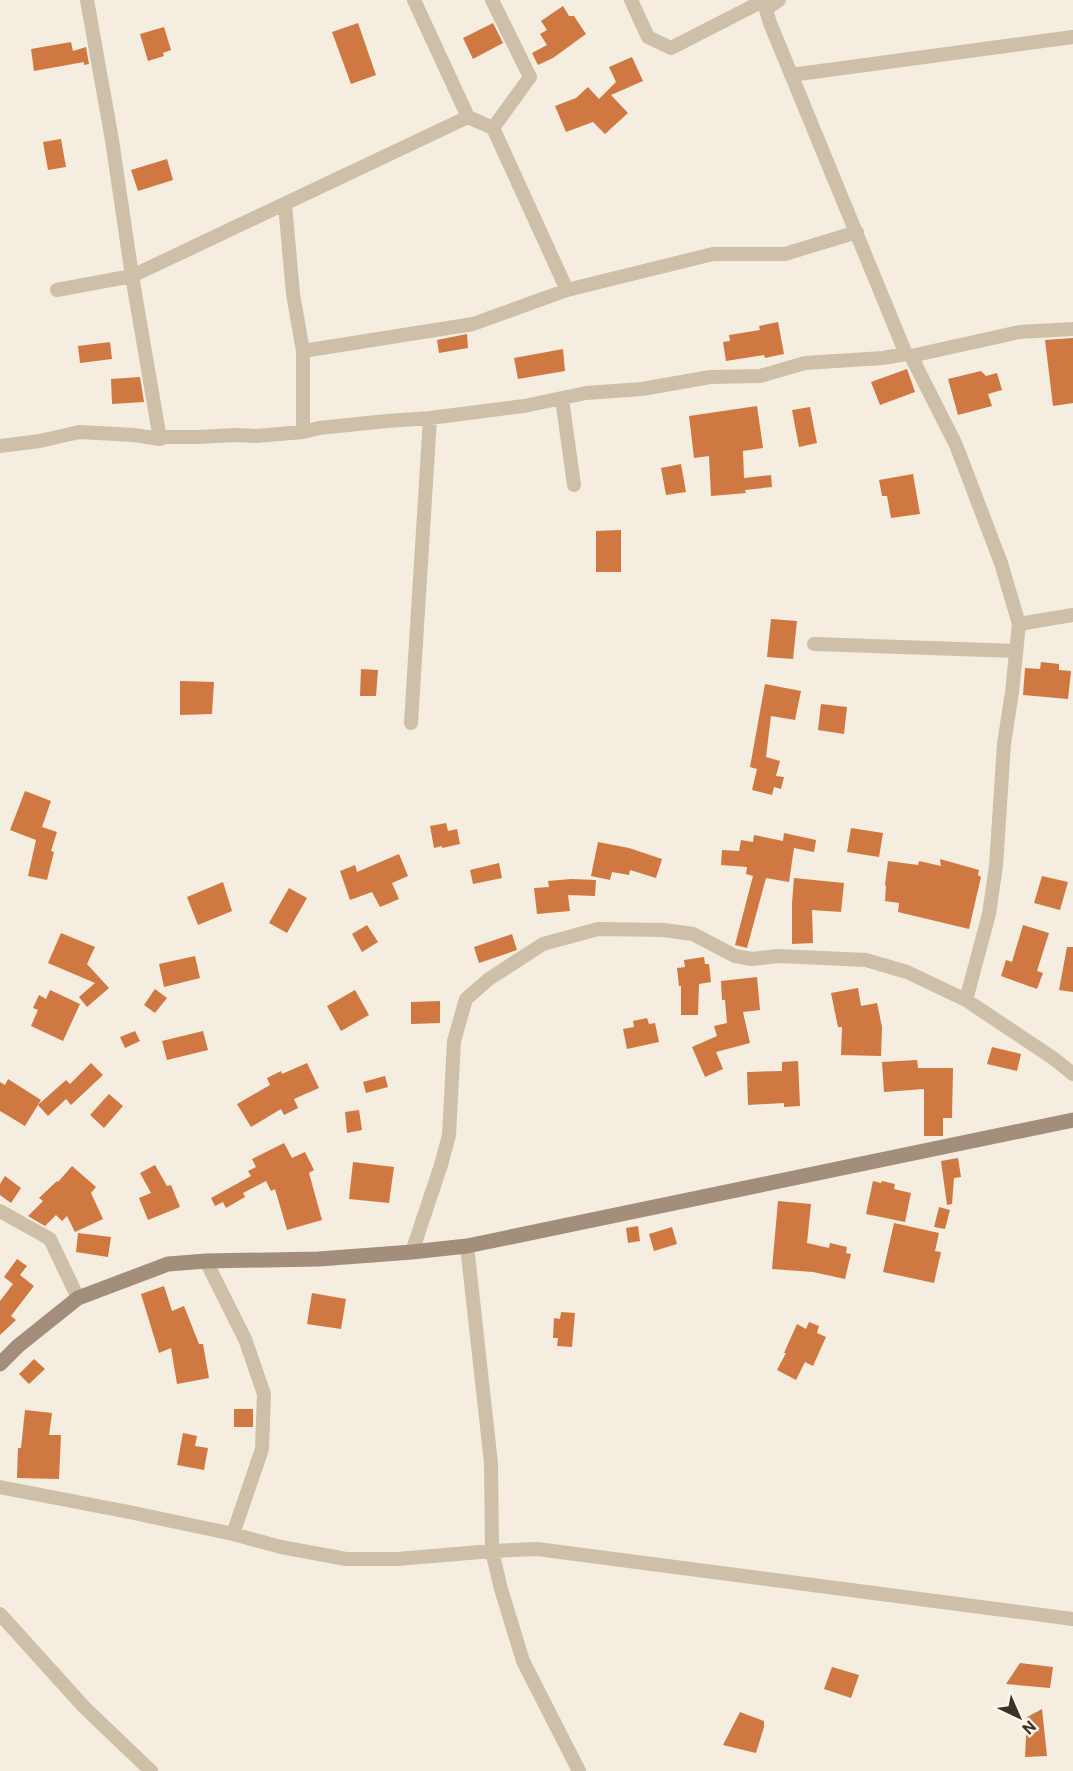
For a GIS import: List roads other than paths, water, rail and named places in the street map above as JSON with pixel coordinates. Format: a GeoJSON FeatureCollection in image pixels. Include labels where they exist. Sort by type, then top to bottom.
{"type":"FeatureCollection","features":[{"type":"Feature","properties":{"kind":"street"},"geometry":{"type":"LineString","coordinates":[[87,0],[160,439]]}},
{"type":"Feature","properties":{"kind":"street"},"geometry":{"type":"LineString","coordinates":[[414,0],[468,117],[493,128],[567,290]]}},
{"type":"Feature","properties":{"kind":"street"},"geometry":{"type":"LineString","coordinates":[[492,0],[530,77],[493,128]]}},
{"type":"Feature","properties":{"kind":"street"},"geometry":{"type":"LineString","coordinates":[[631,0],[648,37],[671,48],[764,3],[779,0]]}},
{"type":"Feature","properties":{"kind":"street"},"geometry":{"type":"LineString","coordinates":[[764,3],[791,75],[909,355],[956,445],[1001,563],[1019,624],[1004,744],[996,866],[988,914],[966,1000]]}},
{"type":"Feature","properties":{"kind":"street"},"geometry":{"type":"LineString","coordinates":[[791,75],[1073,37]]}},
{"type":"Feature","properties":{"kind":"street"},"geometry":{"type":"LineString","coordinates":[[57,290],[132,276],[468,117]]}},
{"type":"Feature","properties":{"kind":"street"},"geometry":{"type":"LineString","coordinates":[[285,204],[293,294],[303,351],[303,432]]}},
{"type":"Feature","properties":{"kind":"street"},"geometry":{"type":"LineString","coordinates":[[303,351],[473,324],[567,290],[713,254],[785,254],[857,232]]}},
{"type":"Feature","properties":{"kind":"street"},"geometry":{"type":"LineString","coordinates":[[0,446],[40,441],[79,432],[160,439],[164,437],[256,436],[303,432],[319,428],[430,418],[524,406],[586,393],[642,389],[710,377],[760,375],[805,363],[909,355],[1019,332],[1073,329]]}},
{"type":"Feature","properties":{"kind":"street"},"geometry":{"type":"LineString","coordinates":[[562,399],[574,485]]}},
{"type":"Feature","properties":{"kind":"street"},"geometry":{"type":"LineString","coordinates":[[411,723],[430,418]]}},
{"type":"Feature","properties":{"kind":"street"},"geometry":{"type":"LineString","coordinates":[[1019,624],[1073,615]]}},
{"type":"Feature","properties":{"kind":"street"},"geometry":{"type":"LineString","coordinates":[[814,644],[1016,651]]}},
{"type":"Feature","properties":{"kind":"street"},"geometry":{"type":"LineString","coordinates":[[412,1252],[449,1135],[454,1041],[466,999],[489,979],[543,944],[598,929],[664,930],[693,934],[735,956],[752,959],[778,956],[866,960],[907,972],[966,1000],[1073,1074]]}},
{"type":"Feature","properties":{"kind":"street"},"geometry":{"type":"LineString","coordinates":[[0,1364],[18,1346],[78,1298],[168,1264],[319,1259],[467,1246],[1073,1120]]}},
{"type":"Feature","properties":{"kind":"street"},"geometry":{"type":"LineString","coordinates":[[0,1211],[51,1239],[78,1298]]}},
{"type":"Feature","properties":{"kind":"street"},"geometry":{"type":"LineString","coordinates":[[467,1246],[490,1462],[492,1551],[501,1590],[523,1661],[579,1771]]}},
{"type":"Feature","properties":{"kind":"street"},"geometry":{"type":"LineString","coordinates":[[206,1261],[245,1340],[264,1394],[262,1449],[233,1533]]}},
{"type":"Feature","properties":{"kind":"street"},"geometry":{"type":"LineString","coordinates":[[0,1487],[233,1533],[281,1547],[346,1559],[397,1559],[537,1549],[1073,1619]]}},
{"type":"Feature","properties":{"kind":"street"},"geometry":{"type":"LineString","coordinates":[[0,1614],[84,1707],[151,1771]]}}]}
